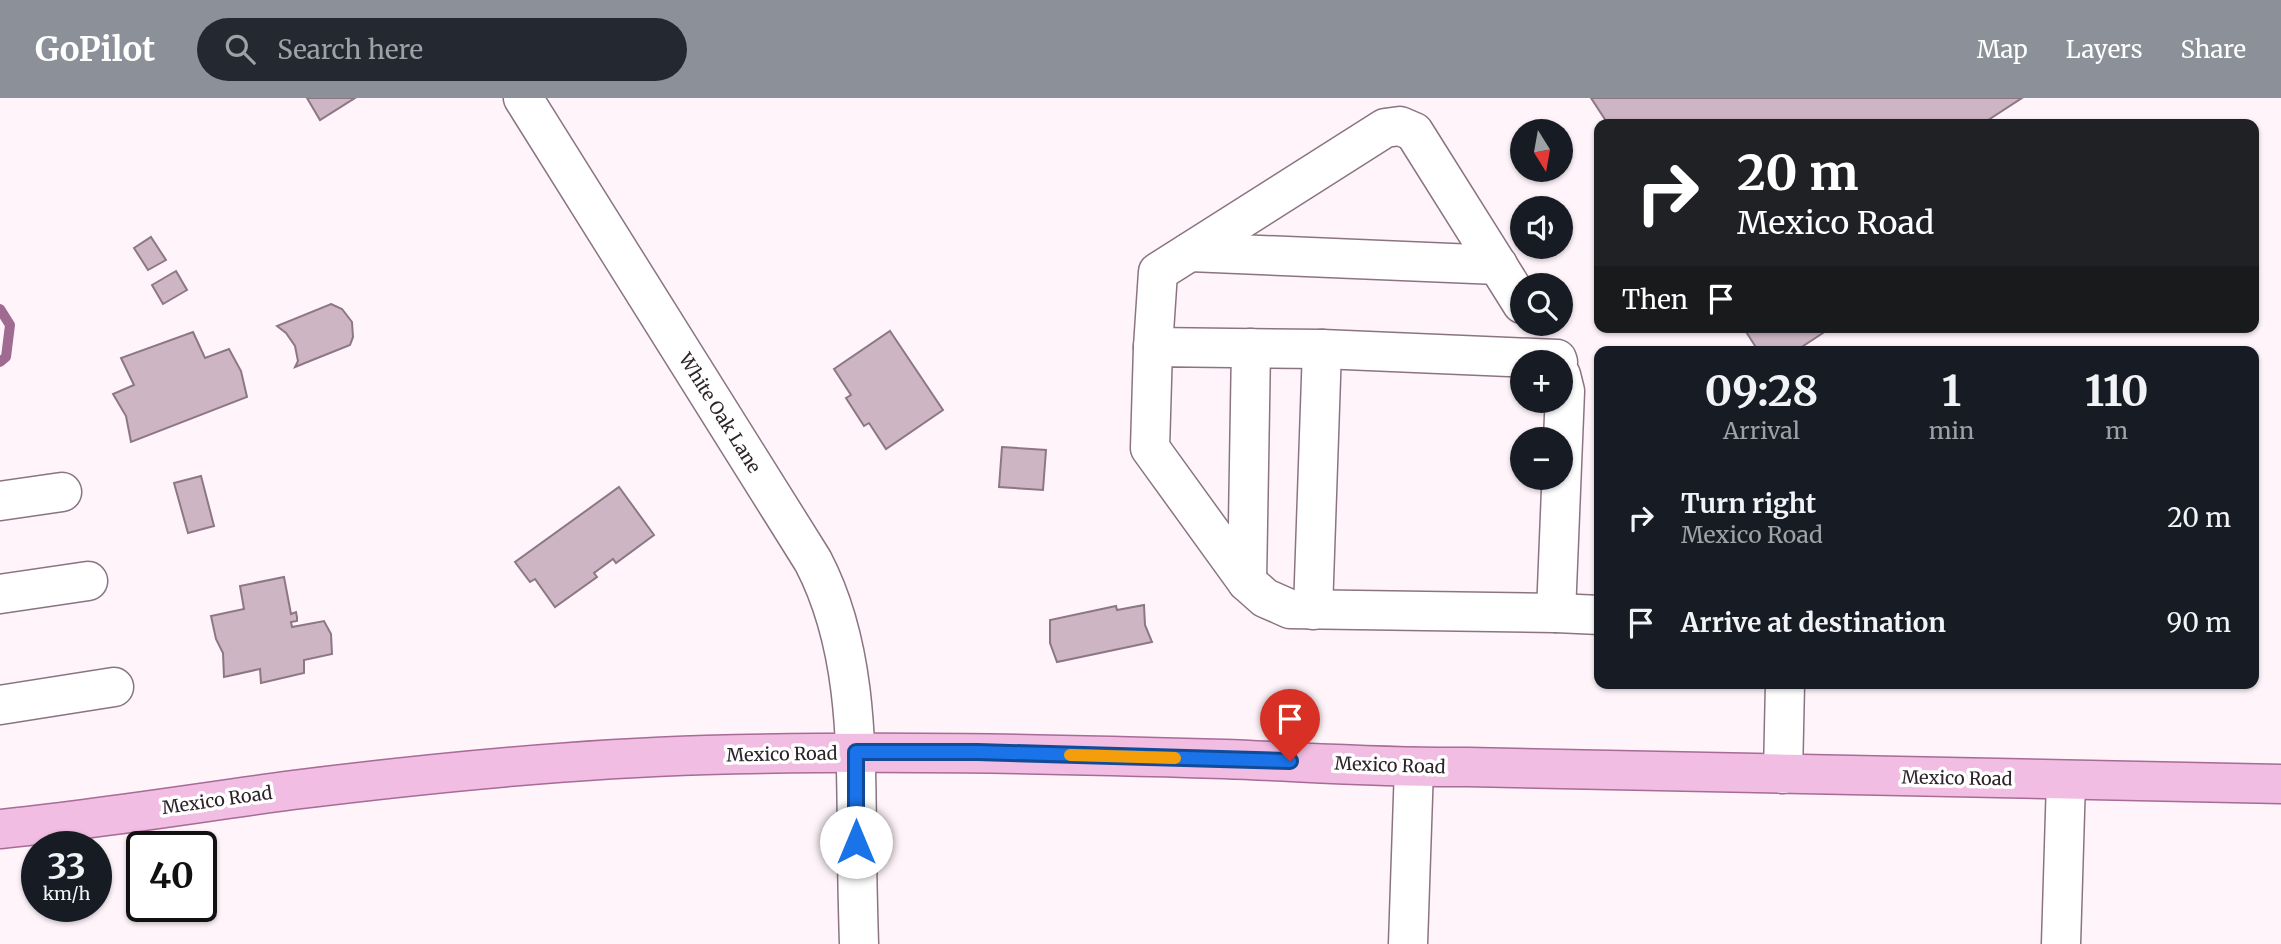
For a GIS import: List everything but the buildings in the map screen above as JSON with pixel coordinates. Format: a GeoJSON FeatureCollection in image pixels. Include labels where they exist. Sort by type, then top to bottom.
{"type":"FeatureCollection","features":[{"type":"Feature","properties":{"kind":"main road","name":"Mexico Road"},"geometry":{"type":"LineString","coordinates":[[0,829],[298,790],[562,762],[704,755],[856,752],[1018,753],[1414,767],[2281,784]]}},
{"type":"Feature","properties":{"kind":"street","name":"White Oak Lane"},"geometry":{"type":"LineString","coordinates":[[523,98],[806,549],[828,589],[846,661],[856,752],[859,944]]}},
{"type":"Feature","properties":{"kind":"street"},"geometry":{"type":"LineString","coordinates":[[1510,284],[1414,132],[1400,126],[1385,128],[1158,272],[1150,448],[1247,582],[1265,598],[1290,608],[1594,615]]}},
{"type":"Feature","properties":{"kind":"street"},"geometry":{"type":"LineString","coordinates":[[1190,252],[1498,265]]}},
{"type":"Feature","properties":{"kind":"street"},"geometry":{"type":"LineString","coordinates":[[1153,347],[1322,349],[1510,362]]}},
{"type":"Feature","properties":{"kind":"street"},"geometry":{"type":"LineString","coordinates":[[1247,582],[1251,348]]}},
{"type":"Feature","properties":{"kind":"street"},"geometry":{"type":"LineString","coordinates":[[1313,610],[1322,349]]}},
{"type":"Feature","properties":{"kind":"street"},"geometry":{"type":"LineString","coordinates":[[1556,613],[1564,413]]}},
{"type":"Feature","properties":{"kind":"street"},"geometry":{"type":"LineString","coordinates":[[0,501],[62,492]]}},
{"type":"Feature","properties":{"kind":"street"},"geometry":{"type":"LineString","coordinates":[[0,594],[88,581]]}},
{"type":"Feature","properties":{"kind":"street"},"geometry":{"type":"LineString","coordinates":[[0,705],[114,687]]}},
{"type":"Feature","properties":{"kind":"street"},"geometry":{"type":"LineString","coordinates":[[1783,775],[1785,689]]}},
{"type":"Feature","properties":{"kind":"street"},"geometry":{"type":"LineString","coordinates":[[1408,944],[1414,767]]}},
{"type":"Feature","properties":{"kind":"street"},"geometry":{"type":"LineString","coordinates":[[2061,944],[2066,779]]}},
{"type":"Feature","properties":{"kind":"waterway"},"geometry":{"type":"LineString","coordinates":[[0,309],[10,325],[6,357],[0,362]]}},
{"type":"Feature","properties":{"kind":"slow traffic"},"geometry":{"type":"LineString","coordinates":[[1070,755],[1175,758]]}},
{"type":"Feature","properties":{"kind":"route"},"geometry":{"type":"LineString","coordinates":[[856,842],[856,752],[977,752],[1290,761]]}}]}
